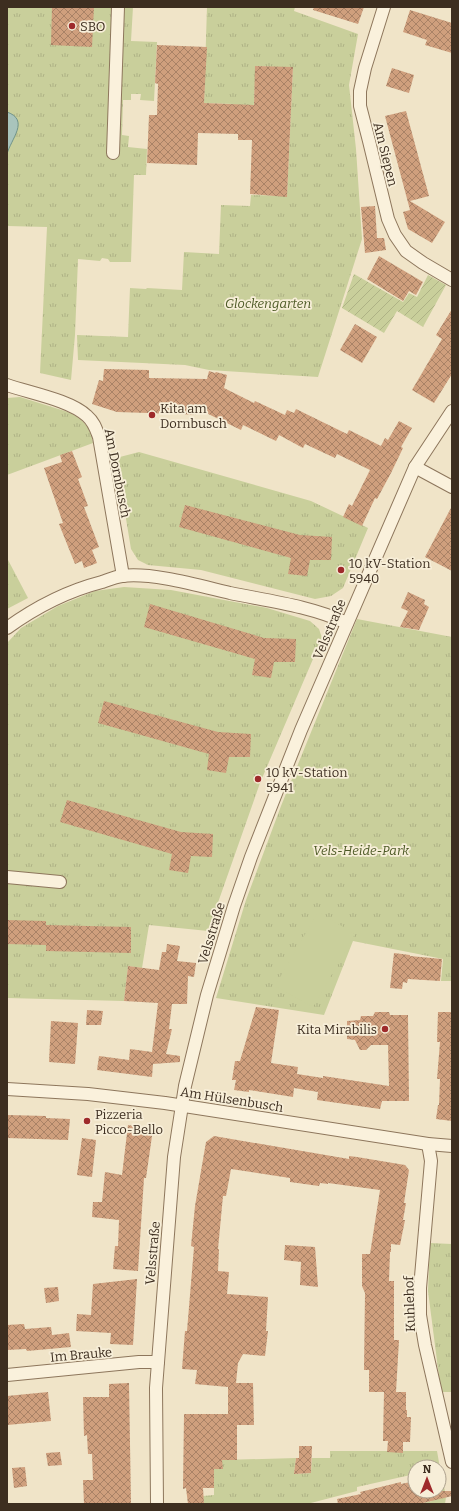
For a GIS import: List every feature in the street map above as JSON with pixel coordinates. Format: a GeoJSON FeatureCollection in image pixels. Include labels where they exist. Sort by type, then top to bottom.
{"type":"FeatureCollection","features":[{"type":"Feature","properties":{"kind":"street"},"geometry":{"type":"LineString","coordinates":[[113,153],[118,7]]}},
{"type":"Feature","properties":{"kind":"street","name":"Am Siepen"},"geometry":{"type":"LineString","coordinates":[[384,7],[364,68],[360,91],[360,106],[388,219],[406,251],[423,264],[452,280]]}},
{"type":"Feature","properties":{"kind":"street","name":"Am Dornbusch"},"geometry":{"type":"LineString","coordinates":[[7,385],[70,405],[88,416],[95,426],[99,437],[122,576]]}},
{"type":"Feature","properties":{"kind":"street","name":"Velsstraße"},"geometry":{"type":"LineString","coordinates":[[157,1504],[156,1388],[174,1157],[182,1106],[207,995],[234,906],[251,857],[301,730],[416,467],[452,411]]}},
{"type":"Feature","properties":{"kind":"street"},"geometry":{"type":"LineString","coordinates":[[416,467],[452,487]]}},
{"type":"Feature","properties":{"kind":"street"},"geometry":{"type":"LineString","coordinates":[[7,628],[25,615],[81,587],[122,576],[169,579],[313,610],[347,623]]}},
{"type":"Feature","properties":{"kind":"street"},"geometry":{"type":"LineString","coordinates":[[7,877],[60,882]]}},
{"type":"Feature","properties":{"kind":"street","name":"Am Hülsenbusch"},"geometry":{"type":"LineString","coordinates":[[7,1089],[88,1094],[182,1106],[428,1144],[452,1146]]}},
{"type":"Feature","properties":{"kind":"street","name":"Kuhlehof"},"geometry":{"type":"LineString","coordinates":[[428,1144],[431,1161],[420,1288],[420,1315],[425,1345],[452,1462]]}},
{"type":"Feature","properties":{"kind":"street","name":"Im Brauke"},"geometry":{"type":"LineString","coordinates":[[7,1375],[139,1362],[158,1362]]}},
{"type":"Feature","properties":{"kind":"green space"},"geometry":{"type":"Polygon","coordinates":[[[7,7],[133,7],[131,41],[157,42],[154,101],[140,100],[141,94],[131,94],[131,100],[123,100],[122,135],[129,136],[128,147],[147,149],[146,175],[134,175],[131,262],[110,262],[108,259],[102,258],[100,261],[78,259],[75,335],[71,380],[40,373],[47,227],[7,226],[7,7]]]}},
{"type":"Feature","properties":{"kind":"green space","name":"Glockengarten"},"geometry":{"type":"Polygon","coordinates":[[[207,7],[295,7],[294,11],[358,34],[349,85],[356,149],[362,239],[318,377],[209,370],[185,365],[78,360],[77,335],[128,337],[130,288],[182,290],[184,252],[219,254],[221,205],[250,206],[251,195],[287,196],[293,68],[256,66],[253,120],[233,119],[233,104],[204,103],[207,7]]]}},
{"type":"Feature","properties":{"kind":"green space"},"geometry":{"type":"Polygon","coordinates":[[[354,274],[403,302],[409,293],[417,297],[428,275],[446,285],[423,327],[397,311],[384,333],[342,308],[354,274]]]}},
{"type":"Feature","properties":{"kind":"green space"},"geometry":{"type":"Polygon","coordinates":[[[20,397],[68,412],[78,417],[88,428],[93,443],[7,475],[7,398],[20,397]]]}},
{"type":"Feature","properties":{"kind":"green space"},"geometry":{"type":"Polygon","coordinates":[[[139,452],[311,501],[368,528],[343,588],[331,596],[315,599],[201,570],[148,565],[138,560],[131,549],[116,458],[139,452]]]}},
{"type":"Feature","properties":{"kind":"green space"},"geometry":{"type":"Polygon","coordinates":[[[7,558],[28,598],[7,609],[7,558]]]}},
{"type":"Feature","properties":{"kind":"green space"},"geometry":{"type":"Polygon","coordinates":[[[124,587],[171,590],[267,608],[310,621],[319,629],[322,638],[260,783],[208,931],[149,925],[142,968],[128,966],[124,1001],[7,998],[7,643],[21,628],[58,606],[95,591],[124,587]]]}},
{"type":"Feature","properties":{"kind":"green space","name":"Vels-Heide-Park"},"geometry":{"type":"Polygon","coordinates":[[[357,619],[452,637],[452,981],[441,981],[443,959],[353,941],[324,1015],[216,998],[246,900],[281,806],[357,619]]]}},
{"type":"Feature","properties":{"kind":"green space"},"geometry":{"type":"Polygon","coordinates":[[[318,912],[355,934],[313,1007],[275,986],[318,912]]]}},
{"type":"Feature","properties":{"kind":"green space"},"geometry":{"type":"Polygon","coordinates":[[[430,1243],[452,1244],[452,1392],[441,1392],[428,1291],[430,1243]]]}},
{"type":"Feature","properties":{"kind":"green space"},"geometry":{"type":"Polygon","coordinates":[[[330,1451],[437,1451],[438,1459],[407,1459],[407,1476],[357,1487],[357,1491],[307,1504],[204,1504],[203,1496],[214,1495],[214,1469],[222,1469],[222,1460],[296,1458],[294,1474],[311,1473],[312,1458],[330,1458],[330,1451]]]}},
{"type":"Feature","properties":{"kind":"green space"},"geometry":{"type":"Polygon","coordinates":[[[431,1499],[446,1499],[445,1504],[419,1504],[432,1501],[431,1499]]]}},
{"type":"Feature","properties":{"kind":"water"},"geometry":{"type":"Polygon","coordinates":[[[7,112],[14,115],[18,125],[7,154],[7,112]]]}},
{"type":"Feature","properties":{"kind":"building","name":"SBO"},"geometry":{"type":"Polygon","coordinates":[[[52,7],[94,7],[92,47],[51,45],[52,7]]]}},
{"type":"Feature","properties":{"kind":"building"},"geometry":{"type":"Polygon","coordinates":[[[314,7],[364,7],[358,24],[313,10],[314,7]]]}},
{"type":"Feature","properties":{"kind":"building"},"geometry":{"type":"Polygon","coordinates":[[[410,10],[452,23],[452,53],[425,45],[427,40],[403,32],[410,10]]]}},
{"type":"Feature","properties":{"kind":"building"},"geometry":{"type":"Polygon","coordinates":[[[157,45],[207,47],[204,103],[254,105],[255,66],[293,67],[287,197],[250,194],[252,140],[238,140],[238,134],[198,133],[197,165],[147,163],[149,115],[157,115],[158,84],[155,83],[157,45]]]}},
{"type":"Feature","properties":{"kind":"building"},"geometry":{"type":"Polygon","coordinates":[[[392,68],[414,75],[409,93],[386,86],[392,68]]]}},
{"type":"Feature","properties":{"kind":"building"},"geometry":{"type":"Polygon","coordinates":[[[406,111],[429,196],[410,201],[445,222],[432,243],[408,229],[403,212],[410,210],[385,116],[406,111]]]}},
{"type":"Feature","properties":{"kind":"building"},"geometry":{"type":"Polygon","coordinates":[[[375,206],[377,238],[384,238],[386,250],[365,253],[361,207],[375,206]]]}},
{"type":"Feature","properties":{"kind":"building"},"geometry":{"type":"Polygon","coordinates":[[[379,256],[423,282],[416,295],[409,291],[403,301],[367,279],[379,256]]]}},
{"type":"Feature","properties":{"kind":"building"},"geometry":{"type":"Polygon","coordinates":[[[452,309],[452,374],[434,403],[412,390],[442,339],[436,335],[452,309]]]}},
{"type":"Feature","properties":{"kind":"building"},"geometry":{"type":"Polygon","coordinates":[[[355,324],[377,337],[362,363],[340,350],[355,324]]]}},
{"type":"Feature","properties":{"kind":"building"},"geometry":{"type":"Polygon","coordinates":[[[104,369],[149,370],[149,378],[207,379],[209,371],[227,375],[224,388],[254,403],[255,401],[285,415],[287,410],[294,413],[296,409],[347,434],[349,430],[381,446],[385,438],[388,440],[399,421],[412,428],[401,447],[403,448],[391,473],[377,499],[375,498],[362,526],[343,517],[349,504],[352,506],[370,470],[337,454],[335,458],[305,444],[303,448],[279,435],[276,441],[243,425],[241,430],[196,408],[196,415],[117,412],[92,404],[99,380],[103,381],[104,369]]]}},
{"type":"Feature","properties":{"kind":"building"},"geometry":{"type":"Polygon","coordinates":[[[72,451],[82,477],[78,479],[88,506],[84,507],[99,547],[92,550],[97,563],[84,568],[82,561],[75,564],[59,524],[63,523],[44,468],[62,462],[60,455],[72,451]]]}},
{"type":"Feature","properties":{"kind":"building"},"geometry":{"type":"Polygon","coordinates":[[[185,505],[300,535],[332,537],[331,560],[310,560],[307,576],[288,574],[291,558],[179,527],[185,505]]]}},
{"type":"Feature","properties":{"kind":"building"},"geometry":{"type":"Polygon","coordinates":[[[452,506],[452,571],[425,557],[452,506]]]}},
{"type":"Feature","properties":{"kind":"building"},"geometry":{"type":"Polygon","coordinates":[[[408,592],[425,600],[424,604],[429,607],[419,630],[400,627],[408,611],[401,608],[408,592]]]}},
{"type":"Feature","properties":{"kind":"building"},"geometry":{"type":"Polygon","coordinates":[[[150,604],[264,638],[296,639],[295,662],[274,662],[271,678],[252,675],[255,659],[144,627],[150,604]]]}},
{"type":"Feature","properties":{"kind":"building"},"geometry":{"type":"Polygon","coordinates":[[[104,701],[218,732],[251,734],[250,757],[229,757],[226,773],[207,770],[209,754],[98,723],[104,701]]]}},
{"type":"Feature","properties":{"kind":"building"},"geometry":{"type":"Polygon","coordinates":[[[67,800],[181,832],[213,834],[212,857],[191,856],[188,873],[169,870],[172,854],[60,822],[67,800]]]}},
{"type":"Feature","properties":{"kind":"building"},"geometry":{"type":"Polygon","coordinates":[[[7,920],[46,921],[46,925],[131,927],[131,953],[46,951],[46,945],[7,944],[7,920]]]}},
{"type":"Feature","properties":{"kind":"building"},"geometry":{"type":"Polygon","coordinates":[[[167,944],[180,946],[177,961],[196,963],[194,977],[188,976],[187,1004],[172,1004],[169,1029],[172,1029],[166,1054],[180,1056],[180,1062],[153,1064],[152,1077],[97,1070],[99,1056],[129,1060],[130,1049],[152,1052],[158,1003],[124,1001],[128,966],[159,970],[162,952],[166,952],[167,944]]]}},
{"type":"Feature","properties":{"kind":"building"},"geometry":{"type":"Polygon","coordinates":[[[394,953],[442,959],[440,981],[408,979],[407,983],[403,982],[402,989],[390,988],[394,953]]]}},
{"type":"Feature","properties":{"kind":"building"},"geometry":{"type":"Polygon","coordinates":[[[256,1007],[279,1010],[271,1063],[298,1067],[297,1074],[323,1078],[323,1076],[389,1086],[388,1045],[371,1045],[366,1050],[360,1050],[355,1040],[347,1039],[347,1021],[360,1020],[361,1016],[373,1016],[375,1012],[389,1012],[390,1015],[408,1015],[409,1101],[382,1101],[380,1109],[317,1100],[318,1092],[294,1088],[293,1097],[249,1090],[249,1092],[234,1090],[236,1080],[232,1080],[235,1061],[240,1061],[256,1007]]]}},
{"type":"Feature","properties":{"kind":"building"},"geometry":{"type":"Polygon","coordinates":[[[87,1010],[103,1011],[101,1025],[86,1025],[87,1010]]]}},
{"type":"Feature","properties":{"kind":"building"},"geometry":{"type":"Polygon","coordinates":[[[438,1012],[452,1012],[452,1121],[436,1119],[439,1105],[440,1079],[437,1079],[440,1042],[437,1042],[438,1012]]]}},
{"type":"Feature","properties":{"kind":"building"},"geometry":{"type":"Polygon","coordinates":[[[51,1021],[78,1023],[75,1064],[49,1062],[51,1021]]]}},
{"type":"Feature","properties":{"kind":"building"},"geometry":{"type":"Polygon","coordinates":[[[8,1115],[46,1116],[46,1118],[70,1119],[68,1140],[7,1138],[8,1115]]]}},
{"type":"Feature","properties":{"kind":"building"},"geometry":{"type":"Polygon","coordinates":[[[128,1125],[153,1129],[146,1178],[144,1178],[138,1271],[113,1269],[115,1246],[118,1246],[119,1220],[92,1217],[93,1202],[102,1202],[105,1172],[122,1175],[128,1125]]]}},
{"type":"Feature","properties":{"kind":"building"},"geometry":{"type":"Polygon","coordinates":[[[214,1136],[349,1159],[349,1156],[405,1165],[409,1170],[404,1203],[406,1203],[403,1220],[405,1220],[400,1245],[391,1244],[389,1281],[394,1281],[394,1340],[399,1340],[396,1392],[406,1392],[407,1417],[411,1417],[410,1442],[403,1442],[403,1453],[387,1452],[388,1441],[383,1441],[384,1392],[369,1392],[369,1370],[364,1370],[365,1293],[362,1286],[362,1254],[370,1254],[380,1190],[328,1183],[320,1183],[319,1186],[290,1182],[290,1178],[231,1169],[226,1196],[223,1196],[218,1249],[218,1271],[229,1272],[227,1294],[268,1297],[266,1331],[268,1331],[265,1356],[243,1354],[238,1363],[236,1383],[253,1383],[254,1425],[237,1425],[237,1460],[222,1460],[223,1469],[214,1469],[214,1488],[203,1488],[204,1504],[188,1504],[186,1488],[183,1489],[184,1414],[228,1414],[228,1387],[195,1384],[197,1370],[182,1369],[185,1331],[187,1331],[194,1247],[191,1246],[195,1206],[206,1142],[214,1136]]]}},
{"type":"Feature","properties":{"kind":"building"},"geometry":{"type":"Polygon","coordinates":[[[82,1138],[96,1140],[92,1177],[77,1175],[82,1138]]]}},
{"type":"Feature","properties":{"kind":"building"},"geometry":{"type":"Polygon","coordinates":[[[285,1245],[315,1247],[318,1287],[300,1285],[301,1262],[284,1260],[285,1245]]]}},
{"type":"Feature","properties":{"kind":"building"},"geometry":{"type":"Polygon","coordinates":[[[137,1279],[133,1345],[110,1344],[111,1333],[76,1331],[77,1314],[91,1315],[93,1284],[137,1279]]]}},
{"type":"Feature","properties":{"kind":"building"},"geometry":{"type":"Polygon","coordinates":[[[58,1287],[59,1301],[46,1303],[44,1288],[58,1287]]]}},
{"type":"Feature","properties":{"kind":"building"},"geometry":{"type":"Polygon","coordinates":[[[24,1324],[25,1329],[51,1327],[52,1335],[69,1333],[71,1347],[27,1351],[26,1349],[7,1350],[7,1325],[24,1324]]]}},
{"type":"Feature","properties":{"kind":"building"},"geometry":{"type":"Polygon","coordinates":[[[129,1383],[131,1504],[84,1504],[83,1480],[93,1480],[92,1454],[88,1454],[87,1435],[84,1436],[83,1397],[109,1397],[109,1384],[129,1383]]]}},
{"type":"Feature","properties":{"kind":"building"},"geometry":{"type":"Polygon","coordinates":[[[48,1392],[51,1421],[7,1425],[7,1396],[48,1392]]]}},
{"type":"Feature","properties":{"kind":"building"},"geometry":{"type":"Polygon","coordinates":[[[299,1446],[312,1446],[311,1473],[294,1474],[296,1458],[299,1458],[299,1446]]]}},
{"type":"Feature","properties":{"kind":"building"},"geometry":{"type":"Polygon","coordinates":[[[60,1452],[62,1465],[48,1466],[46,1453],[60,1452]]]}},
{"type":"Feature","properties":{"kind":"building"},"geometry":{"type":"Polygon","coordinates":[[[25,1467],[27,1486],[14,1488],[12,1468],[25,1467]]]}},
{"type":"Feature","properties":{"kind":"building"},"geometry":{"type":"Polygon","coordinates":[[[401,1482],[401,1484],[407,1483],[407,1499],[440,1499],[419,1504],[338,1504],[337,1499],[361,1494],[360,1492],[401,1482]]]}},
{"type":"Feature","properties":{"kind":"building"},"geometry":{"type":"Polygon","coordinates":[[[447,1491],[452,1491],[452,1496],[447,1497],[447,1491]]]}},
{"type":"Feature","properties":{"kind":"place","name":"SBO"},"geometry":{"type":"Point","coordinates":[72,26]}},
{"type":"Feature","properties":{"kind":"place","name":"Kita am Dornbusch"},"geometry":{"type":"Point","coordinates":[152,415]}},
{"type":"Feature","properties":{"kind":"place","name":"10 kV-Station 5940"},"geometry":{"type":"Point","coordinates":[341,570]}},
{"type":"Feature","properties":{"kind":"place","name":"10 kV-Station 5941"},"geometry":{"type":"Point","coordinates":[258,779]}},
{"type":"Feature","properties":{"kind":"place","name":"Kita Mirabilis"},"geometry":{"type":"Point","coordinates":[385,1029]}},
{"type":"Feature","properties":{"kind":"place","name":"Pizzeria Picco-Bello"},"geometry":{"type":"Point","coordinates":[87,1121]}}]}
